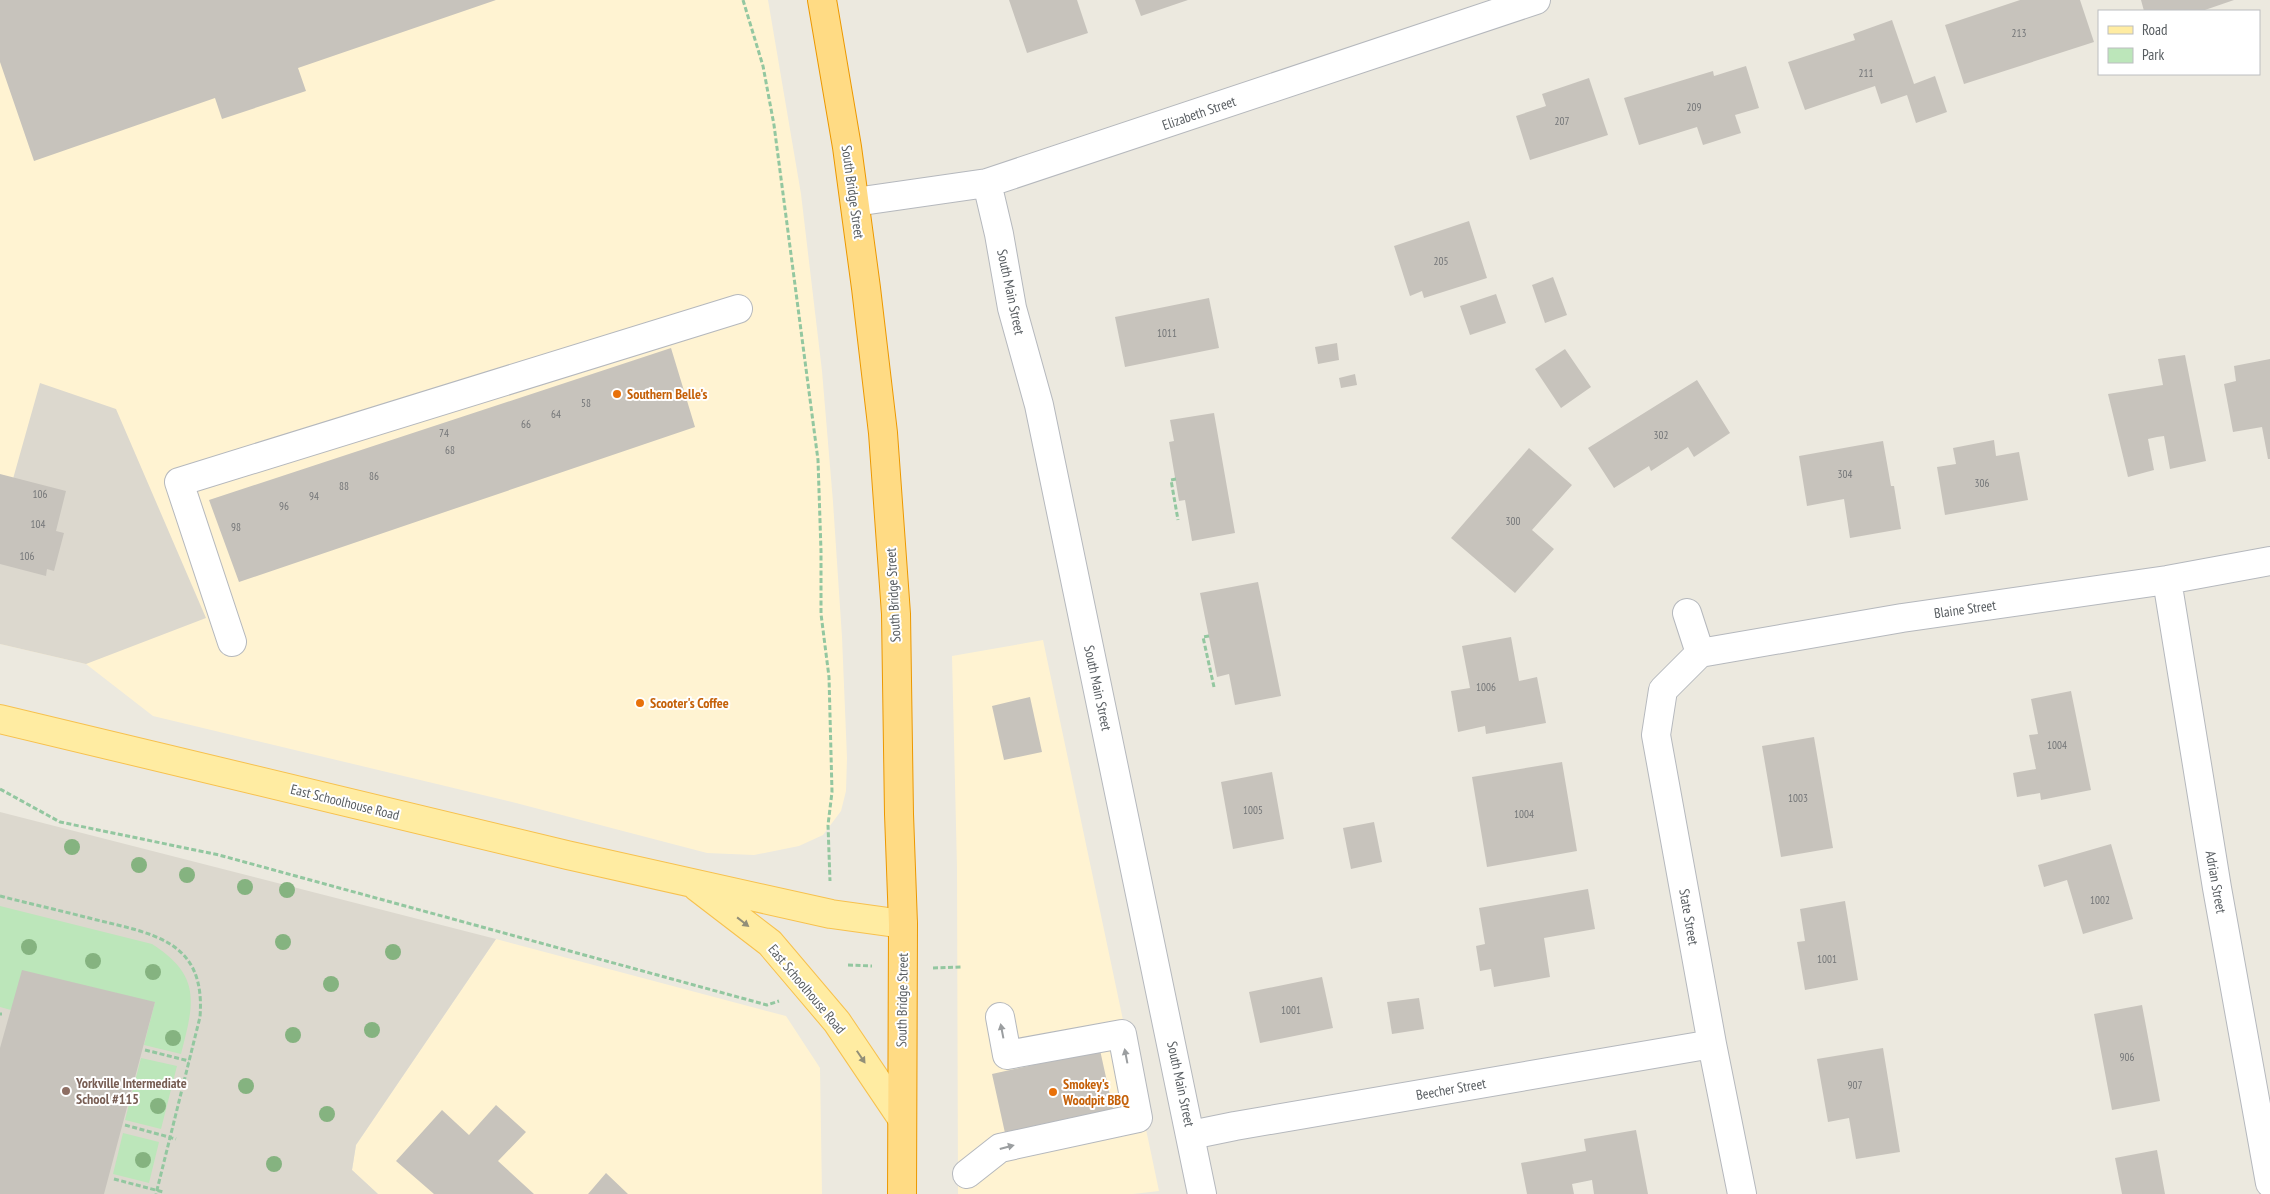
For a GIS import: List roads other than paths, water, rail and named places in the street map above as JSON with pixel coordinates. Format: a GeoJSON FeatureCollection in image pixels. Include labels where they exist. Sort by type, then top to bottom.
{"type":"FeatureCollection","features":[{"type":"Feature","properties":{"kind":"highway","name":"South Bridge Street"},"geometry":{"type":"LineString","coordinates":[[822,0],[855,202],[883,433],[896,614],[899,814],[903,924],[902,1194]]}},
{"type":"Feature","properties":{"kind":"main road","name":"East Schoolhouse Road"},"geometry":{"type":"LineString","coordinates":[[0,719],[520,844],[831,914],[903,924]]}},
{"type":"Feature","properties":{"kind":"main road","name":"East Schoolhouse Road"},"geometry":{"type":"LineString","coordinates":[[690,882],[770,943],[837,1022],[901,1117]]}},
{"type":"Feature","properties":{"kind":"street","name":"Elizabeth Street"},"geometry":{"type":"LineString","coordinates":[[855,202],[987,183],[1536,0]]}},
{"type":"Feature","properties":{"kind":"street","name":"South Main Street"},"geometry":{"type":"LineString","coordinates":[[987,183],[999,234],[1012,308],[1039,405],[1202,1194]]}},
{"type":"Feature","properties":{"kind":"street"},"geometry":{"type":"LineString","coordinates":[[232,642],[178,482],[738,309]]}},
{"type":"Feature","properties":{"kind":"street","name":"Blaine Street"},"geometry":{"type":"LineString","coordinates":[[1700,652],[1902,618],[2167,580],[2270,561]]}},
{"type":"Feature","properties":{"kind":"street","name":"Adrian Street"},"geometry":{"type":"LineString","coordinates":[[2167,580],[2216,888],[2270,1183]]}},
{"type":"Feature","properties":{"kind":"street"},"geometry":{"type":"LineString","coordinates":[[1687,613],[1700,652]]}},
{"type":"Feature","properties":{"kind":"street","name":"State Street"},"geometry":{"type":"LineString","coordinates":[[1700,652],[1664,690],[1656,735],[1712,1044],[1742,1194]]}},
{"type":"Feature","properties":{"kind":"street"},"geometry":{"type":"LineString","coordinates":[[967,1174],[1000,1148],[1138,1118],[1122,1034],[1007,1055],[1000,1017]]}},
{"type":"Feature","properties":{"kind":"street","name":"Beecher Street"},"geometry":{"type":"LineString","coordinates":[[1191,1135],[1294,1115],[1712,1044]]}},
{"type":"Feature","properties":{"kind":"place","name":"Southern Belle's"},"geometry":{"type":"Point","coordinates":[617,394]}},
{"type":"Feature","properties":{"kind":"place","name":"Scooter's Coffee"},"geometry":{"type":"Point","coordinates":[640,703]}},
{"type":"Feature","properties":{"kind":"place","name":"Yorkville Intermediate School #115"},"geometry":{"type":"Point","coordinates":[66,1091]}},
{"type":"Feature","properties":{"kind":"place","name":"Smokey's Woodpit BBQ"},"geometry":{"type":"Point","coordinates":[1053,1092]}}]}
